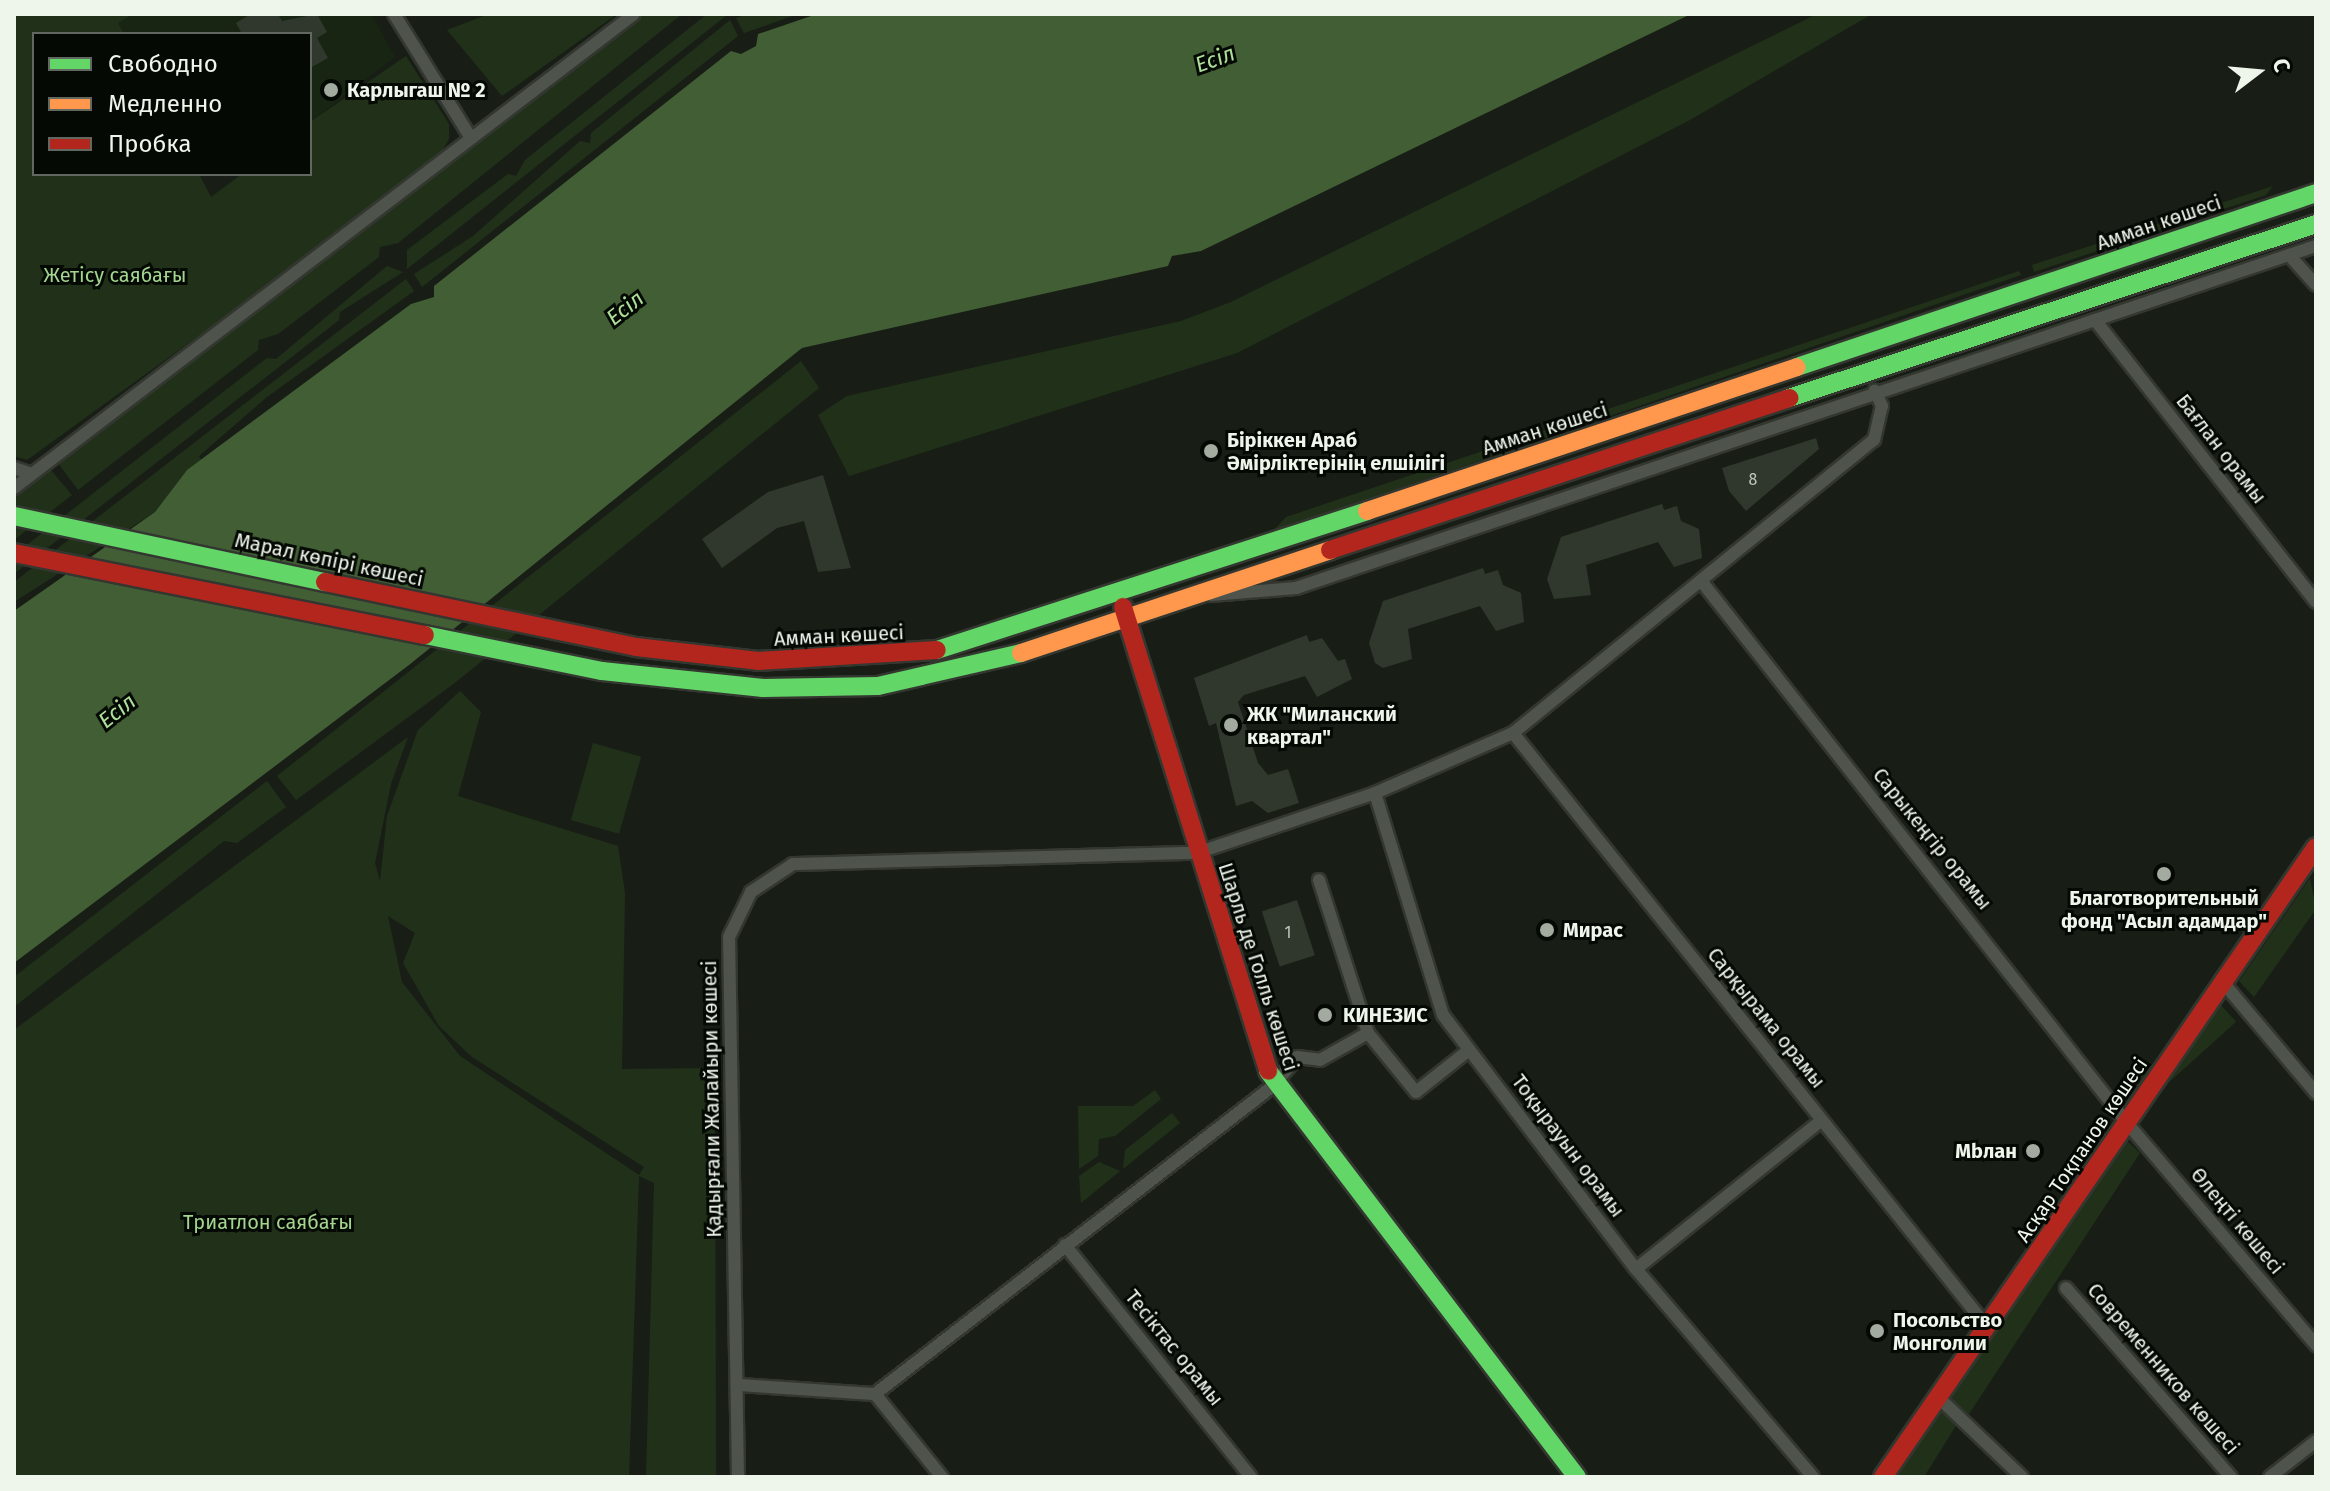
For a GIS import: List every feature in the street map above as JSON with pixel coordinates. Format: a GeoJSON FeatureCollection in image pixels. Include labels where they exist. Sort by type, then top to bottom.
{"type":"FeatureCollection","features":[{"type":"Feature","properties":{"kind":"main road","name":"Амман көшесі"},"geometry":{"type":"LineString","coordinates":[[636,647],[758,661],[903,657],[983,640],[2316,193]]}},
{"type":"Feature","properties":{"kind":"main road"},"geometry":{"type":"LineString","coordinates":[[14,553],[602,671],[763,688],[878,686],[953,673],[2316,224]]}},
{"type":"Feature","properties":{"kind":"main road","name":"Марал көпірі көшесі"},"geometry":{"type":"LineString","coordinates":[[14,516],[636,647]]}},
{"type":"Feature","properties":{"kind":"main road","name":"Шарль де Голль көшесі"},"geometry":{"type":"LineString","coordinates":[[1120,594],[1197,853],[1273,1086],[1577,1477]]}},
{"type":"Feature","properties":{"kind":"main road","name":"Асқар Тоқпанов көшесі"},"geometry":{"type":"LineString","coordinates":[[1883,1477],[1988,1328],[2221,980],[2313,858]]}},
{"type":"Feature","properties":{"kind":"street"},"geometry":{"type":"LineString","coordinates":[[394,14],[471,138]]}},
{"type":"Feature","properties":{"kind":"street"},"geometry":{"type":"LineString","coordinates":[[14,488],[634,14]]}},
{"type":"Feature","properties":{"kind":"street"},"geometry":{"type":"LineString","coordinates":[[1184,597],[1296,588],[1875,391],[2316,246]]}},
{"type":"Feature","properties":{"kind":"street"},"geometry":{"type":"LineString","coordinates":[[2289,255],[2316,285]]}},
{"type":"Feature","properties":{"kind":"street","name":"Бағлан орамы"},"geometry":{"type":"LineString","coordinates":[[2095,320],[2316,602]]}},
{"type":"Feature","properties":{"kind":"street","name":"Қадырғали Жалайыри көшесі"},"geometry":{"type":"LineString","coordinates":[[738,1477],[729,937],[751,892],[793,864],[1197,853],[1375,793],[1513,733],[1874,440],[1882,406],[1875,391]]}},
{"type":"Feature","properties":{"kind":"street"},"geometry":{"type":"LineString","coordinates":[[14,468],[32,474]]}},
{"type":"Feature","properties":{"kind":"street","name":"Сарыкеңгір орамы"},"geometry":{"type":"LineString","coordinates":[[1702,582],[2127,1123]]}},
{"type":"Feature","properties":{"kind":"street","name":"Сарқырама орамы"},"geometry":{"type":"LineString","coordinates":[[1513,733],[1988,1328]]}},
{"type":"Feature","properties":{"kind":"street","name":"Тоқырауын орамы"},"geometry":{"type":"LineString","coordinates":[[1375,793],[1443,1015],[1636,1269],[1813,1477]]}},
{"type":"Feature","properties":{"kind":"street"},"geometry":{"type":"LineString","coordinates":[[1319,880],[1368,1033],[1416,1092],[1469,1050]]}},
{"type":"Feature","properties":{"kind":"street"},"geometry":{"type":"LineString","coordinates":[[2221,980],[2316,1093]]}},
{"type":"Feature","properties":{"kind":"street"},"geometry":{"type":"LineString","coordinates":[[738,1385],[875,1394],[1273,1086],[1297,1057],[1320,1060],[1368,1033]]}},
{"type":"Feature","properties":{"kind":"street"},"geometry":{"type":"LineString","coordinates":[[1636,1269],[1822,1120]]}},
{"type":"Feature","properties":{"kind":"street","name":"Өлеңті көшесі"},"geometry":{"type":"LineString","coordinates":[[2127,1123],[2316,1345]]}},
{"type":"Feature","properties":{"kind":"street","name":"Тесіктас орамы"},"geometry":{"type":"LineString","coordinates":[[1065,1245],[1251,1477]]}},
{"type":"Feature","properties":{"kind":"street","name":"Современников көшесі"},"geometry":{"type":"LineString","coordinates":[[2066,1288],[2231,1477]]}},
{"type":"Feature","properties":{"kind":"street"},"geometry":{"type":"LineString","coordinates":[[875,1394],[942,1477]]}},
{"type":"Feature","properties":{"kind":"street"},"geometry":{"type":"LineString","coordinates":[[1938,1397],[2022,1477]]}},
{"type":"Feature","properties":{"kind":"street"},"geometry":{"type":"LineString","coordinates":[[2270,1477],[2316,1441]]}},
{"type":"Feature","properties":{"kind":"shaded area","name":"Карлыгаш № 2"},"geometry":{"type":"Polygon","coordinates":[[[133,14],[371,14],[395,57],[312,120],[312,32],[123,32],[118,23],[133,14]]]}},
{"type":"Feature","properties":{"kind":"green space","name":"Жетісу саябағы"},"geometry":{"type":"Polygon","coordinates":[[[14,14],[133,14],[118,23],[123,32],[32,32],[32,176],[200,176],[211,197],[239,176],[312,176],[312,121],[406,56],[449,124],[449,139],[442,151],[259,292],[27,460],[14,456],[14,14]]]}},
{"type":"Feature","properties":{"kind":"green space"},"geometry":{"type":"Polygon","coordinates":[[[489,14],[617,14],[502,96],[447,30],[489,14]]]}},
{"type":"Feature","properties":{"kind":"green space"},"geometry":{"type":"Polygon","coordinates":[[[645,14],[682,14],[398,243],[380,247],[379,257],[278,334],[259,340],[258,350],[78,490],[58,463],[645,14]]]}},
{"type":"Feature","properties":{"kind":"green space"},"geometry":{"type":"Polygon","coordinates":[[[707,14],[727,15],[407,269],[407,250],[508,174],[516,176],[525,160],[707,14]]]}},
{"type":"Feature","properties":{"kind":"green space"},"geometry":{"type":"Polygon","coordinates":[[[747,14],[798,14],[744,33],[736,18],[747,14]]]}},
{"type":"Feature","properties":{"kind":"green space"},"geometry":{"type":"Polygon","coordinates":[[[1817,14],[1872,14],[1690,120],[1237,353],[849,476],[818,415],[847,396],[1181,321],[1231,302],[1817,14]]]}},
{"type":"Feature","properties":{"kind":"green space"},"geometry":{"type":"Polygon","coordinates":[[[730,20],[738,36],[422,287],[414,274],[473,236],[580,141],[590,143],[591,133],[730,20]]]}},
{"type":"Feature","properties":{"kind":"green space"},"geometry":{"type":"Polygon","coordinates":[[[2273,186],[2266,195],[2034,272],[2032,265],[2273,186]]]}},
{"type":"Feature","properties":{"kind":"green space"},"geometry":{"type":"Polygon","coordinates":[[[387,266],[403,272],[340,312],[339,320],[14,574],[14,555],[267,358],[276,359],[387,266]]]}},
{"type":"Feature","properties":{"kind":"green space"},"geometry":{"type":"Polygon","coordinates":[[[2019,271],[2021,275],[1272,532],[1286,517],[2019,271]]]}},
{"type":"Feature","properties":{"kind":"green space"},"geometry":{"type":"Polygon","coordinates":[[[406,279],[414,291],[267,397],[199,456],[203,463],[187,470],[155,512],[14,602],[14,582],[406,279]]]}},
{"type":"Feature","properties":{"kind":"green space"},"geometry":{"type":"Polygon","coordinates":[[[801,361],[819,388],[456,682],[296,800],[277,776],[801,361]]]}},
{"type":"Feature","properties":{"kind":"green space"},"geometry":{"type":"Polygon","coordinates":[[[50,469],[72,495],[14,540],[14,497],[50,469]]]}},
{"type":"Feature","properties":{"kind":"green space","name":"Триатлон саябағы"},"geometry":{"type":"Polygon","coordinates":[[[460,691],[481,712],[458,796],[618,846],[625,893],[622,1069],[715,1068],[716,1477],[646,1477],[654,1183],[639,1176],[629,1477],[14,1477],[14,1030],[408,737],[391,784],[375,863],[380,881],[387,816],[418,730],[460,691]],[[388,916],[402,982],[460,1056],[639,1175],[644,1167],[472,1057],[439,1026],[403,963],[415,933],[388,916]]]}},
{"type":"Feature","properties":{"kind":"green space"},"geometry":{"type":"Polygon","coordinates":[[[593,743],[641,757],[619,834],[571,820],[593,743]]]}},
{"type":"Feature","properties":{"kind":"green space"},"geometry":{"type":"Polygon","coordinates":[[[267,781],[286,807],[237,843],[224,841],[14,1007],[14,977],[267,781]]]}},
{"type":"Feature","properties":{"kind":"green space"},"geometry":{"type":"Polygon","coordinates":[[[2310,878],[2316,909],[2254,997],[2239,981],[2310,878]]]}},
{"type":"Feature","properties":{"kind":"green space"},"geometry":{"type":"Polygon","coordinates":[[[2220,1004],[2236,1022],[2136,1112],[2120,1094],[2220,1004]]]}},
{"type":"Feature","properties":{"kind":"green space"},"geometry":{"type":"Polygon","coordinates":[[[1155,1090],[1161,1099],[1115,1136],[1099,1139],[1098,1156],[1079,1169],[1078,1106],[1133,1106],[1155,1090]]]}},
{"type":"Feature","properties":{"kind":"green space"},"geometry":{"type":"Polygon","coordinates":[[[1172,1113],[1180,1123],[1123,1169],[1125,1150],[1172,1113]]]}},
{"type":"Feature","properties":{"kind":"green space"},"geometry":{"type":"Polygon","coordinates":[[[2126,1140],[2140,1153],[1969,1414],[1948,1397],[2126,1140]]]}},
{"type":"Feature","properties":{"kind":"green space"},"geometry":{"type":"Polygon","coordinates":[[[1099,1162],[1120,1171],[1081,1203],[1079,1176],[1099,1162]]]}},
{"type":"Feature","properties":{"kind":"green space"},"geometry":{"type":"Polygon","coordinates":[[[1940,1408],[1957,1424],[1924,1477],[1897,1477],[1940,1408]]]}},
{"type":"Feature","properties":{"kind":"water","name":"Есіл"},"geometry":{"type":"Polygon","coordinates":[[[817,14],[1691,14],[1201,251],[1172,256],[1168,266],[802,348],[409,665],[14,963],[14,611],[155,512],[187,470],[411,304],[434,297],[434,286],[731,51],[741,54],[756,46],[758,34],[817,14]]]}},
{"type":"Feature","properties":{"kind":"building","name":"Карлыгаш № 2"},"geometry":{"type":"Polygon","coordinates":[[[251,14],[278,14],[282,21],[317,14],[327,32],[317,38],[328,58],[312,67],[312,32],[241,32],[236,23],[251,14]]]}},
{"type":"Feature","properties":{"kind":"building"},"geometry":{"type":"Polygon","coordinates":[[[1816,438],[1819,449],[1746,511],[1729,491],[1722,468],[1816,438]]]}},
{"type":"Feature","properties":{"kind":"building"},"geometry":{"type":"Polygon","coordinates":[[[823,475],[851,568],[818,572],[804,521],[777,528],[722,568],[702,539],[768,492],[823,475]]]}},
{"type":"Feature","properties":{"kind":"building"},"geometry":{"type":"Polygon","coordinates":[[[1662,504],[1664,510],[1677,506],[1681,521],[1699,529],[1702,558],[1674,567],[1658,542],[1586,565],[1591,595],[1554,599],[1547,579],[1561,537],[1662,504]]]}},
{"type":"Feature","properties":{"kind":"building","name":"ЖК \"Миланский квартал\""},"geometry":{"type":"Polygon","coordinates":[[[1483,568],[1485,574],[1498,570],[1503,585],[1521,593],[1524,622],[1496,631],[1480,606],[1408,629],[1412,659],[1383,668],[1375,663],[1369,643],[1383,601],[1483,568]]]}},
{"type":"Feature","properties":{"kind":"building","name":"ЖК \"Миланский квартал\""},"geometry":{"type":"Polygon","coordinates":[[[1307,635],[1309,642],[1322,638],[1338,661],[1345,659],[1352,679],[1317,697],[1305,676],[1244,695],[1238,702],[1258,763],[1268,775],[1288,769],[1299,803],[1268,813],[1252,801],[1236,806],[1216,723],[1209,726],[1194,678],[1307,635]]]}},
{"type":"Feature","properties":{"kind":"building"},"geometry":{"type":"Polygon","coordinates":[[[1297,900],[1315,955],[1280,967],[1262,911],[1297,900]]]}},
{"type":"Feature","properties":{"kind":"traffic: fast"},"geometry":{"type":"LineString","coordinates":[[1797,367],[2316,193]]}},
{"type":"Feature","properties":{"kind":"traffic: fast"},"geometry":{"type":"LineString","coordinates":[[1789,398],[2316,224]]}},
{"type":"Feature","properties":{"kind":"traffic: fast"},"geometry":{"type":"LineString","coordinates":[[937,650],[1367,511]]}},
{"type":"Feature","properties":{"kind":"traffic: fast"},"geometry":{"type":"LineString","coordinates":[[14,516],[325,582]]}},
{"type":"Feature","properties":{"kind":"traffic: fast"},"geometry":{"type":"LineString","coordinates":[[425,635],[602,671],[763,688],[878,686],[1021,653]]}},
{"type":"Feature","properties":{"kind":"traffic: fast"},"geometry":{"type":"LineString","coordinates":[[1268,1071],[1577,1477]]}},
{"type":"Feature","properties":{"kind":"traffic: slow"},"geometry":{"type":"LineString","coordinates":[[1367,511],[1797,367]]}},
{"type":"Feature","properties":{"kind":"traffic: slow"},"geometry":{"type":"LineString","coordinates":[[1021,653],[1330,550]]}},
{"type":"Feature","properties":{"kind":"traffic: jam"},"geometry":{"type":"LineString","coordinates":[[1330,550],[1789,398]]}},
{"type":"Feature","properties":{"kind":"traffic: jam"},"geometry":{"type":"LineString","coordinates":[[14,553],[425,635]]}},
{"type":"Feature","properties":{"kind":"traffic: jam"},"geometry":{"type":"LineString","coordinates":[[325,582],[636,647],[758,661],[937,650]]}},
{"type":"Feature","properties":{"kind":"traffic: jam"},"geometry":{"type":"LineString","coordinates":[[1123,607],[1268,1071]]}},
{"type":"Feature","properties":{"kind":"traffic: jam"},"geometry":{"type":"LineString","coordinates":[[1883,1477],[2316,847]]}},
{"type":"Feature","properties":{"kind":"place","name":"Карлыгаш № 2"},"geometry":{"type":"Point","coordinates":[331,90]}},
{"type":"Feature","properties":{"kind":"place","name":"Біріккен Араб Әмірліктерінің елшілігі"},"geometry":{"type":"Point","coordinates":[1211,451]}},
{"type":"Feature","properties":{"kind":"place","name":"ЖК \"Миланский квартал\""},"geometry":{"type":"Point","coordinates":[1231,725]}},
{"type":"Feature","properties":{"kind":"place","name":"Благотворительный фонд \"Асыл адамдар\""},"geometry":{"type":"Point","coordinates":[2164,874]}},
{"type":"Feature","properties":{"kind":"place","name":"Мирас"},"geometry":{"type":"Point","coordinates":[1547,930]}},
{"type":"Feature","properties":{"kind":"place","name":"КИНЕЗИС"},"geometry":{"type":"Point","coordinates":[1325,1015]}},
{"type":"Feature","properties":{"kind":"place","name":"Мbлан"},"geometry":{"type":"Point","coordinates":[2033,1151]}},
{"type":"Feature","properties":{"kind":"place","name":"Посольство Монголии"},"geometry":{"type":"Point","coordinates":[1877,1331]}}]}
